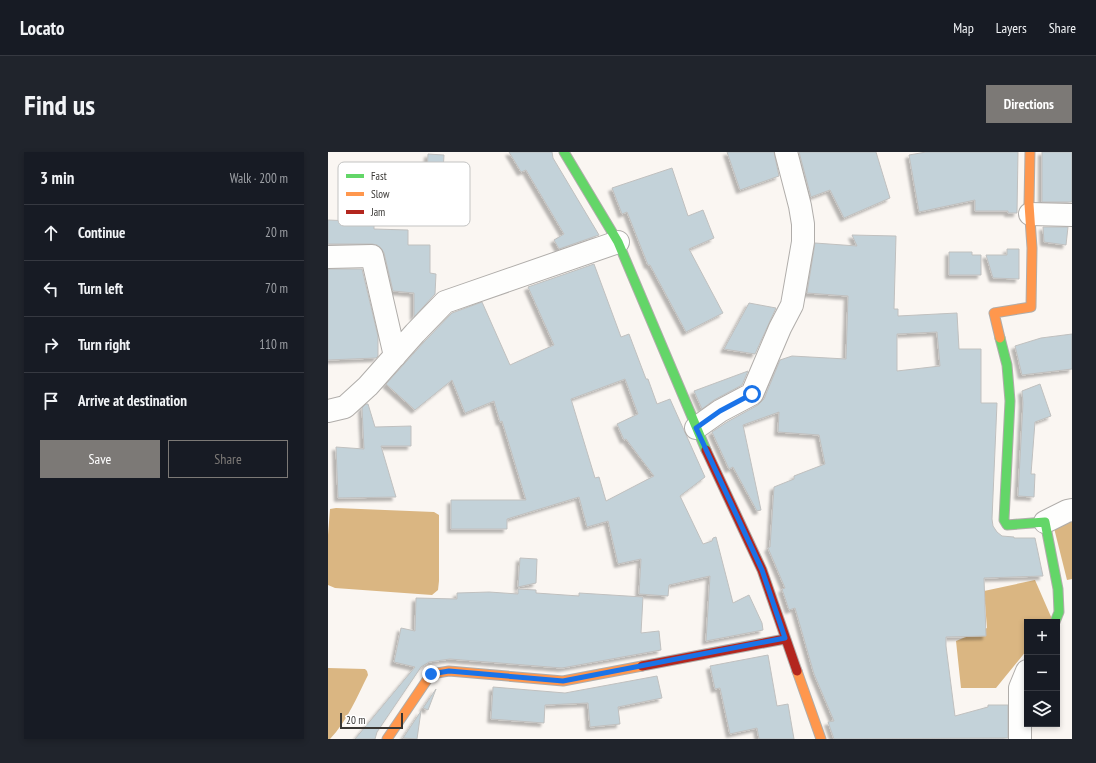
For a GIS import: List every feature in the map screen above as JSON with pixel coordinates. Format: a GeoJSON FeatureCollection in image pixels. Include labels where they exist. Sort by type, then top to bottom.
{"type":"FeatureCollection","features":[{"type":"Feature","properties":{"kind":"street"},"geometry":{"type":"LineString","coordinates":[[564,152],[618,242],[696,428],[762,570],[821,739]]}},
{"type":"Feature","properties":{"kind":"street"},"geometry":{"type":"LineString","coordinates":[[696,428],[720,411],[752,394],[780,328],[792,304],[803,242],[803,224],[800,206],[786,152]]}},
{"type":"Feature","properties":{"kind":"street"},"geometry":{"type":"LineString","coordinates":[[1030,152],[1030,214],[1032,248],[1031,307],[994,312],[1007,365],[1010,402],[1004,520],[1007,525],[1045,522],[1072,510]]}},
{"type":"Feature","properties":{"kind":"street"},"geometry":{"type":"LineString","coordinates":[[1030,214],[1072,215]]}},
{"type":"Feature","properties":{"kind":"street"},"geometry":{"type":"LineString","coordinates":[[328,411],[345,407],[368,386],[445,302],[618,242]]}},
{"type":"Feature","properties":{"kind":"street"},"geometry":{"type":"LineString","coordinates":[[328,257],[372,256],[395,356]]}},
{"type":"Feature","properties":{"kind":"street"},"geometry":{"type":"LineString","coordinates":[[1045,522],[1065,588],[1056,619]]}},
{"type":"Feature","properties":{"kind":"street"},"geometry":{"type":"LineString","coordinates":[[387,739],[431,674],[449,671],[563,681],[785,638]]}},
{"type":"Feature","properties":{"kind":"street"},"geometry":{"type":"LineString","coordinates":[[1020,739],[1020,688],[1024,678]]}},
{"type":"Feature","properties":{"kind":"shaded area"},"geometry":{"type":"Polygon","coordinates":[[[330,509],[434,512],[439,515],[438,590],[432,595],[335,588],[328,585],[328,535],[330,509]]]}},
{"type":"Feature","properties":{"kind":"shaded area"},"geometry":{"type":"Polygon","coordinates":[[[1072,518],[1072,579],[1067,580],[1053,524],[1072,518]]]}},
{"type":"Feature","properties":{"kind":"shaded area"},"geometry":{"type":"Polygon","coordinates":[[[1035,580],[1052,619],[1024,619],[1024,654],[996,688],[961,688],[956,641],[987,628],[984,591],[1035,580]]]}},
{"type":"Feature","properties":{"kind":"shaded area"},"geometry":{"type":"Polygon","coordinates":[[[328,668],[365,669],[368,675],[347,717],[330,739],[328,739],[328,668]]]}},
{"type":"Feature","properties":{"kind":"building"},"geometry":{"type":"Polygon","coordinates":[[[509,152],[552,152],[553,158],[599,235],[559,249],[554,240],[564,234],[526,170],[521,172],[509,152]]]}},
{"type":"Feature","properties":{"kind":"building"},"geometry":{"type":"Polygon","coordinates":[[[727,152],[774,152],[779,176],[740,190],[727,152]]]}},
{"type":"Feature","properties":{"kind":"building"},"geometry":{"type":"Polygon","coordinates":[[[799,152],[876,152],[890,198],[844,218],[830,190],[811,197],[799,152]]]}},
{"type":"Feature","properties":{"kind":"building"},"geometry":{"type":"Polygon","coordinates":[[[926,152],[1018,152],[1017,213],[1008,213],[1008,211],[975,211],[975,200],[919,212],[909,155],[926,152]]]}},
{"type":"Feature","properties":{"kind":"building"},"geometry":{"type":"Polygon","coordinates":[[[1042,152],[1072,152],[1072,202],[1042,202],[1042,152]]]}},
{"type":"Feature","properties":{"kind":"building"},"geometry":{"type":"Polygon","coordinates":[[[428,154],[444,155],[444,162],[428,162],[428,154]]]}},
{"type":"Feature","properties":{"kind":"building"},"geometry":{"type":"Polygon","coordinates":[[[672,168],[688,216],[703,210],[714,238],[689,249],[723,313],[686,332],[650,265],[648,265],[627,212],[622,214],[612,188],[672,168]]]}},
{"type":"Feature","properties":{"kind":"building"},"geometry":{"type":"Polygon","coordinates":[[[328,220],[338,220],[338,226],[374,226],[374,229],[408,230],[408,245],[430,245],[430,273],[436,274],[435,294],[414,317],[414,293],[393,291],[384,253],[381,248],[372,244],[328,244],[328,220]]]}},
{"type":"Feature","properties":{"kind":"building"},"geometry":{"type":"Polygon","coordinates":[[[1043,227],[1068,227],[1066,245],[1044,242],[1043,227]]]}},
{"type":"Feature","properties":{"kind":"building"},"geometry":{"type":"Polygon","coordinates":[[[852,235],[896,236],[894,309],[898,309],[898,316],[957,313],[959,349],[981,349],[981,403],[997,403],[992,519],[993,526],[1002,536],[1014,538],[1035,538],[1043,576],[984,578],[986,636],[946,637],[946,646],[955,716],[988,707],[988,705],[1008,705],[1008,738],[834,739],[828,722],[834,721],[814,674],[795,608],[789,610],[782,589],[785,588],[768,548],[770,547],[774,487],[794,479],[794,476],[825,464],[819,435],[778,432],[779,412],[743,425],[761,510],[757,511],[733,467],[729,469],[712,432],[758,405],[764,399],[780,360],[792,356],[846,359],[848,296],[807,293],[815,243],[857,246],[852,235]],[[937,332],[897,334],[897,371],[940,366],[937,332]]]}},
{"type":"Feature","properties":{"kind":"building"},"geometry":{"type":"Polygon","coordinates":[[[1007,249],[1019,249],[1019,279],[993,278],[986,255],[1007,255],[1007,249]]]}},
{"type":"Feature","properties":{"kind":"building"},"geometry":{"type":"Polygon","coordinates":[[[949,252],[972,252],[972,255],[981,255],[981,275],[949,275],[949,252]]]}},
{"type":"Feature","properties":{"kind":"building"},"geometry":{"type":"Polygon","coordinates":[[[594,264],[621,337],[629,334],[657,404],[670,399],[705,477],[680,496],[703,544],[712,541],[713,538],[716,537],[733,603],[749,595],[762,623],[763,630],[706,641],[710,576],[669,585],[668,596],[639,594],[641,559],[618,564],[608,521],[587,527],[579,497],[507,519],[507,529],[451,529],[451,500],[526,500],[502,421],[500,422],[494,401],[465,413],[452,380],[415,410],[386,384],[452,313],[482,302],[510,365],[554,345],[528,287],[594,264]],[[625,379],[571,399],[595,478],[599,477],[606,501],[654,476],[626,439],[624,440],[617,424],[638,414],[625,379]]]}},
{"type":"Feature","properties":{"kind":"building"},"geometry":{"type":"Polygon","coordinates":[[[328,269],[362,269],[378,336],[378,356],[376,358],[328,360],[328,269]]]}},
{"type":"Feature","properties":{"kind":"building"},"geometry":{"type":"Polygon","coordinates":[[[749,303],[776,308],[755,354],[724,349],[749,303]]]}},
{"type":"Feature","properties":{"kind":"building"},"geometry":{"type":"Polygon","coordinates":[[[1072,334],[1072,369],[1022,375],[1015,346],[1041,338],[1072,334]]]}},
{"type":"Feature","properties":{"kind":"building"},"geometry":{"type":"Polygon","coordinates":[[[748,371],[742,385],[714,400],[702,409],[694,391],[748,371]]]}},
{"type":"Feature","properties":{"kind":"building"},"geometry":{"type":"Polygon","coordinates":[[[1040,384],[1051,416],[1035,422],[1031,474],[1035,474],[1034,497],[1018,496],[1023,403],[1022,391],[1040,384]]]}},
{"type":"Feature","properties":{"kind":"building"},"geometry":{"type":"Polygon","coordinates":[[[368,404],[375,427],[411,426],[411,446],[381,446],[396,497],[338,498],[336,447],[364,449],[362,408],[368,404]]]}},
{"type":"Feature","properties":{"kind":"building"},"geometry":{"type":"Polygon","coordinates":[[[520,558],[537,559],[536,583],[518,587],[520,558]]]}},
{"type":"Feature","properties":{"kind":"building"},"geometry":{"type":"Polygon","coordinates":[[[518,589],[536,590],[536,593],[579,596],[579,593],[643,597],[641,633],[659,631],[661,650],[562,668],[450,659],[429,662],[421,667],[377,732],[375,739],[355,739],[415,667],[394,662],[401,628],[415,631],[416,598],[457,599],[457,593],[489,592],[518,594],[518,589]]]}},
{"type":"Feature","properties":{"kind":"building"},"geometry":{"type":"Polygon","coordinates":[[[768,655],[777,706],[788,704],[794,739],[759,739],[757,728],[730,734],[720,688],[715,689],[710,666],[768,655]]]}},
{"type":"Feature","properties":{"kind":"building"},"geometry":{"type":"Polygon","coordinates":[[[657,676],[662,698],[618,707],[620,724],[590,727],[588,703],[545,705],[544,723],[491,719],[493,687],[565,693],[657,676]]]}},
{"type":"Feature","properties":{"kind":"building"},"geometry":{"type":"Polygon","coordinates":[[[436,689],[428,710],[423,708],[436,689]]]}},
{"type":"Feature","properties":{"kind":"building"},"geometry":{"type":"Polygon","coordinates":[[[421,711],[417,739],[403,738],[421,711]]]}},
{"type":"Feature","properties":{"kind":"traffic: fast"},"geometry":{"type":"LineString","coordinates":[[564,152],[618,242],[706,450]]}},
{"type":"Feature","properties":{"kind":"traffic: fast"},"geometry":{"type":"LineString","coordinates":[[1000,338],[1007,365],[1010,401],[1004,520],[1007,525],[1045,522],[1058,589],[1059,612],[1056,619]]}},
{"type":"Feature","properties":{"kind":"traffic: slow"},"geometry":{"type":"LineString","coordinates":[[1000,338],[994,313],[1031,307],[1032,248],[1029,204],[1030,152]]}},
{"type":"Feature","properties":{"kind":"traffic: slow"},"geometry":{"type":"LineString","coordinates":[[387,739],[431,674],[449,671],[563,681],[642,666]]}},
{"type":"Feature","properties":{"kind":"traffic: slow"},"geometry":{"type":"LineString","coordinates":[[797,671],[821,739]]}},
{"type":"Feature","properties":{"kind":"traffic: jam"},"geometry":{"type":"LineString","coordinates":[[706,450],[762,570],[797,671]]}},
{"type":"Feature","properties":{"kind":"traffic: jam"},"geometry":{"type":"LineString","coordinates":[[642,666],[785,639]]}},
{"type":"Feature","properties":{"kind":"route"},"geometry":{"type":"LineString","coordinates":[[431,674],[449,671],[563,681],[785,638],[762,570],[696,428],[720,411],[752,394]]}}]}
